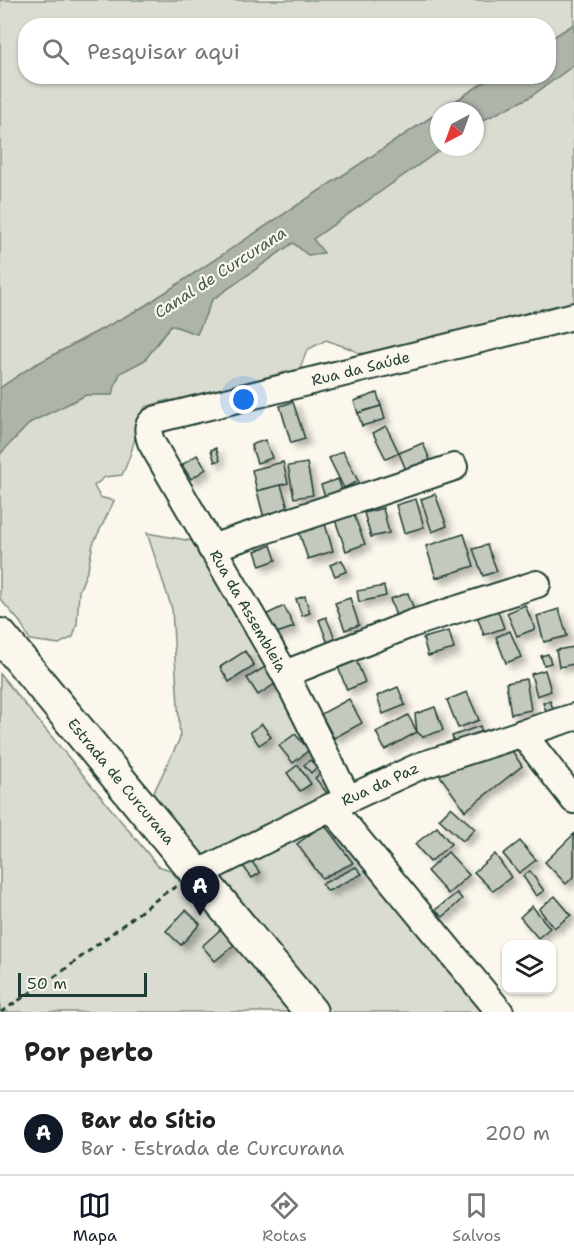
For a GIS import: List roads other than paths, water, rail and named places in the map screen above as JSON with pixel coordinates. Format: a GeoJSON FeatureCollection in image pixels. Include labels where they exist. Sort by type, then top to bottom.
{"type":"FeatureCollection","features":[{"type":"Feature","properties":{"kind":"main road","name":"Estrada de Curcurana"},"geometry":{"type":"LineString","coordinates":[[0,635],[311,1012]]}},
{"type":"Feature","properties":{"kind":"street","name":"Rua da Saúde"},"geometry":{"type":"LineString","coordinates":[[149,424],[158,418],[574,316]]}},
{"type":"Feature","properties":{"kind":"street","name":"Rua da Assembleia"},"geometry":{"type":"LineString","coordinates":[[149,424],[147,431],[151,442],[285,674],[340,803],[500,1012]]}},
{"type":"Feature","properties":{"kind":"street"},"geometry":{"type":"LineString","coordinates":[[211,548],[454,467]]}},
{"type":"Feature","properties":{"kind":"street"},"geometry":{"type":"LineString","coordinates":[[285,674],[411,624],[537,584]]}},
{"type":"Feature","properties":{"kind":"street","name":"Rua da Paz"},"geometry":{"type":"LineString","coordinates":[[197,874],[420,766],[574,717]]}},
{"type":"Feature","properties":{"kind":"street"},"geometry":{"type":"LineString","coordinates":[[522,733],[574,800]]}},
{"type":"Feature","properties":{"kind":"water"},"geometry":{"type":"Polygon","coordinates":[[[574,24],[574,65],[556,78],[556,36],[574,24]]]}},
{"type":"Feature","properties":{"kind":"water"},"geometry":{"type":"Polygon","coordinates":[[[481,84],[548,84],[530,97],[484,120],[484,102],[454,102],[481,84]]]}},
{"type":"Feature","properties":{"kind":"water","name":"Canal de Curcurana"},"geometry":{"type":"Polygon","coordinates":[[[430,118],[431,156],[313,239],[324,253],[308,255],[293,243],[212,300],[197,334],[171,325],[145,360],[120,373],[112,395],[86,395],[31,422],[0,454],[0,388],[31,367],[143,307],[430,118]]]}},
{"type":"Feature","properties":{"kind":"place","name":"Bar do Sítio"},"geometry":{"type":"Point","coordinates":[200,916]}}]}
